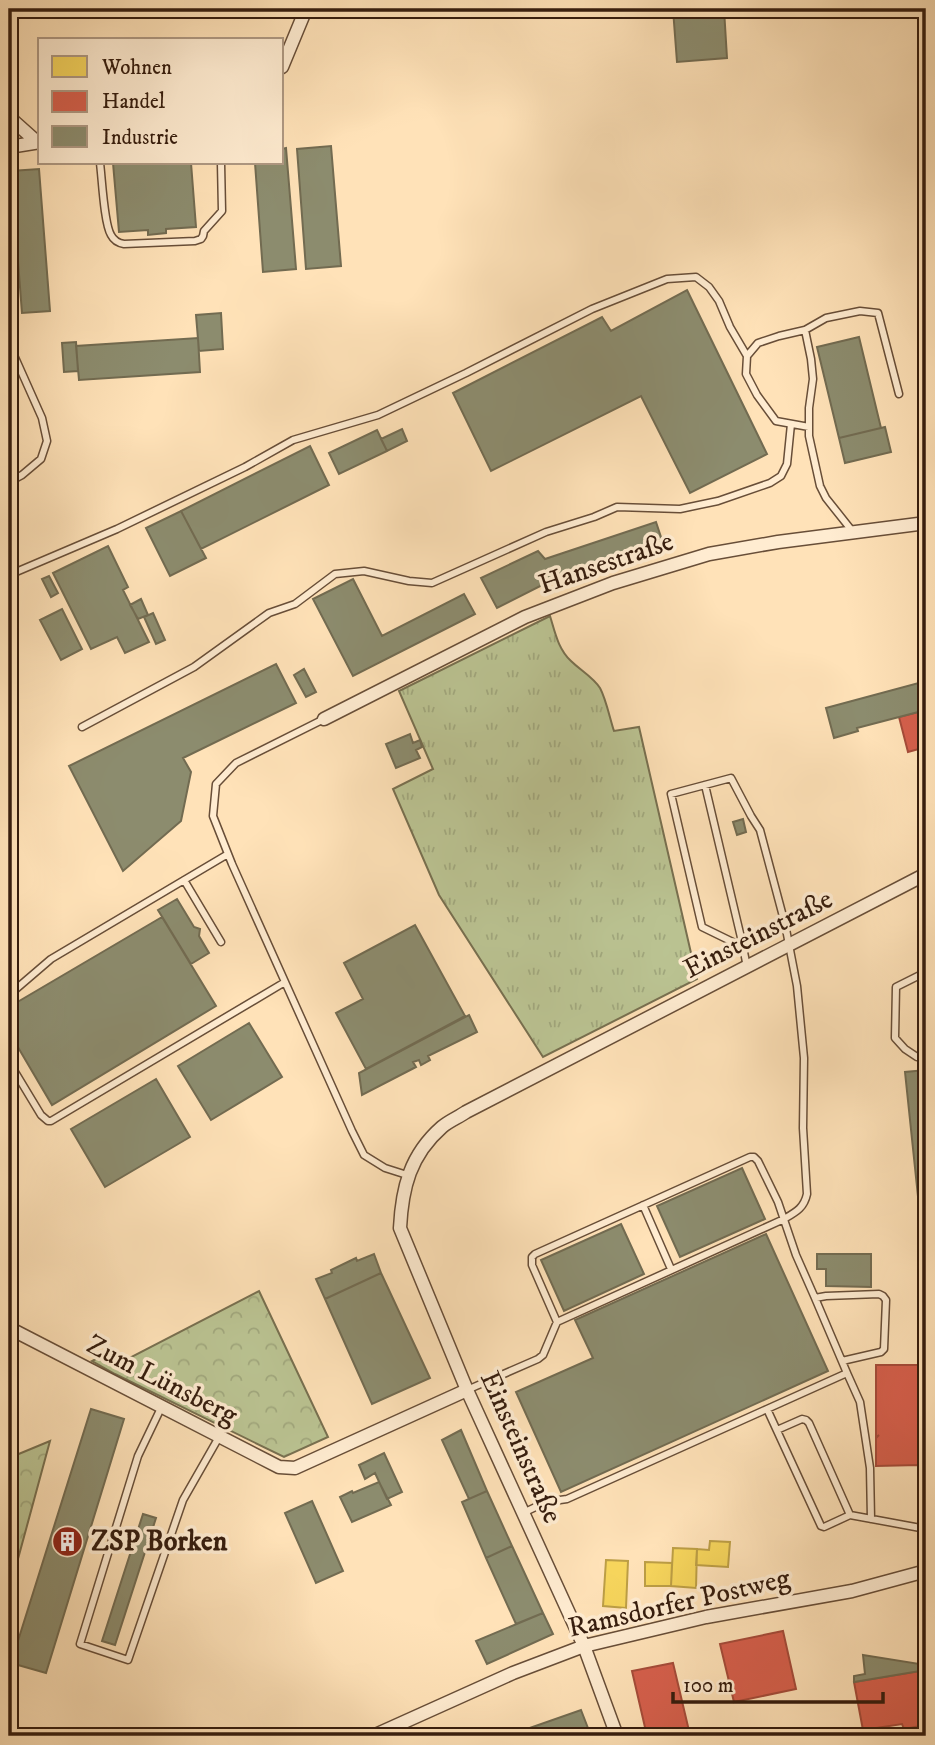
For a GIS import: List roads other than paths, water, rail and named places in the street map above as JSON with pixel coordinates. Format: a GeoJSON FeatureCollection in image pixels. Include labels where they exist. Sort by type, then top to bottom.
{"type":"FeatureCollection","features":[{"type":"Feature","properties":{"kind":"street"},"geometry":{"type":"LineString","coordinates":[[284,62],[306,9]]}},
{"type":"Feature","properties":{"kind":"street"},"geometry":{"type":"LineString","coordinates":[[9,117],[38,141]]}},
{"type":"Feature","properties":{"kind":"street"},"geometry":{"type":"LineString","coordinates":[[9,147],[38,142]]}},
{"type":"Feature","properties":{"kind":"street","name":"Hansestraße"},"geometry":{"type":"LineString","coordinates":[[324,719],[525,617],[613,583],[709,554],[778,542],[926,523]]}},
{"type":"Feature","properties":{"kind":"street","name":"Einsteinstraße"},"geometry":{"type":"LineString","coordinates":[[617,1736],[584,1646],[467,1390],[400,1228],[401,1201],[408,1175],[423,1149],[443,1127],[455,1119],[926,874]]}},
{"type":"Feature","properties":{"kind":"street","name":"Zum Lünsberg"},"geometry":{"type":"LineString","coordinates":[[9,1328],[279,1467],[295,1468],[467,1390]]}},
{"type":"Feature","properties":{"kind":"street","name":"Ramsdorfer Postweg"},"geometry":{"type":"LineString","coordinates":[[373,1736],[513,1673],[584,1646],[706,1617],[852,1591],[926,1571]]}},
{"type":"Feature","properties":{"kind":"lane"},"geometry":{"type":"LineString","coordinates":[[100,164],[108,229],[114,239],[124,244],[201,239],[204,231],[222,211],[221,164]]}},
{"type":"Feature","properties":{"kind":"lane"},"geometry":{"type":"LineString","coordinates":[[9,575],[140,518],[245,467],[293,440],[378,415],[592,309],[667,279],[696,277],[709,287],[747,356],[746,374],[757,395],[776,421],[809,427]]}},
{"type":"Feature","properties":{"kind":"lane"},"geometry":{"type":"LineString","coordinates":[[747,356],[758,343],[805,330],[826,318],[860,310],[878,313],[899,394]]}},
{"type":"Feature","properties":{"kind":"lane"},"geometry":{"type":"LineString","coordinates":[[805,330],[813,379],[809,436],[820,486],[826,498],[853,532]]}},
{"type":"Feature","properties":{"kind":"lane"},"geometry":{"type":"LineString","coordinates":[[9,344],[42,418],[47,441],[41,459],[9,482]]}},
{"type":"Feature","properties":{"kind":"lane"},"geometry":{"type":"LineString","coordinates":[[82,727],[194,667],[269,613],[295,604],[335,574],[364,570],[410,581],[432,583],[546,531],[594,517],[617,507],[680,509],[718,501],[770,483],[782,476],[788,464],[791,424]]}},
{"type":"Feature","properties":{"kind":"lane"},"geometry":{"type":"LineString","coordinates":[[324,719],[236,763],[216,784],[213,816],[228,855],[364,1155],[385,1168],[408,1175]]}},
{"type":"Feature","properties":{"kind":"lane"},"geometry":{"type":"LineString","coordinates":[[467,1390],[538,1359],[543,1355],[557,1322],[784,1219],[800,1210],[805,1203],[804,1058],[797,986],[760,830],[731,778],[671,794],[702,927],[743,947]]}},
{"type":"Feature","properties":{"kind":"lane"},"geometry":{"type":"LineString","coordinates":[[705,785],[747,967]]}},
{"type":"Feature","properties":{"kind":"lane"},"geometry":{"type":"LineString","coordinates":[[9,995],[51,959],[228,855]]}},
{"type":"Feature","properties":{"kind":"lane"},"geometry":{"type":"LineString","coordinates":[[184,880],[221,942]]}},
{"type":"Feature","properties":{"kind":"lane"},"geometry":{"type":"LineString","coordinates":[[926,972],[896,987],[895,1038],[916,1057],[926,1056]]}},
{"type":"Feature","properties":{"kind":"lane"},"geometry":{"type":"LineString","coordinates":[[9,1062],[41,1115],[51,1121],[285,982]]}},
{"type":"Feature","properties":{"kind":"lane"},"geometry":{"type":"LineString","coordinates":[[557,1322],[531,1265],[532,1257],[754,1157],[778,1202],[796,1255],[860,1402],[870,1468],[871,1519]]}},
{"type":"Feature","properties":{"kind":"lane"},"geometry":{"type":"LineString","coordinates":[[643,1205],[671,1269]]}},
{"type":"Feature","properties":{"kind":"lane"},"geometry":{"type":"LineString","coordinates":[[815,1298],[879,1294],[886,1300],[884,1349],[881,1352],[842,1360]]}},
{"type":"Feature","properties":{"kind":"lane"},"geometry":{"type":"LineString","coordinates":[[523,1513],[546,1502],[567,1499],[847,1373]]}},
{"type":"Feature","properties":{"kind":"lane"},"geometry":{"type":"LineString","coordinates":[[161,1408],[138,1456],[80,1644],[128,1660],[183,1500],[219,1437]]}},
{"type":"Feature","properties":{"kind":"lane"},"geometry":{"type":"LineString","coordinates":[[767,1409],[821,1526],[850,1515],[926,1529]]}},
{"type":"Feature","properties":{"kind":"lane"},"geometry":{"type":"LineString","coordinates":[[777,1430],[802,1419],[809,1423],[850,1515]]}},
{"type":"Feature","properties":{"kind":"place","name":"ZSP Borken"},"geometry":{"type":"Point","coordinates":[68,1541]}}]}
